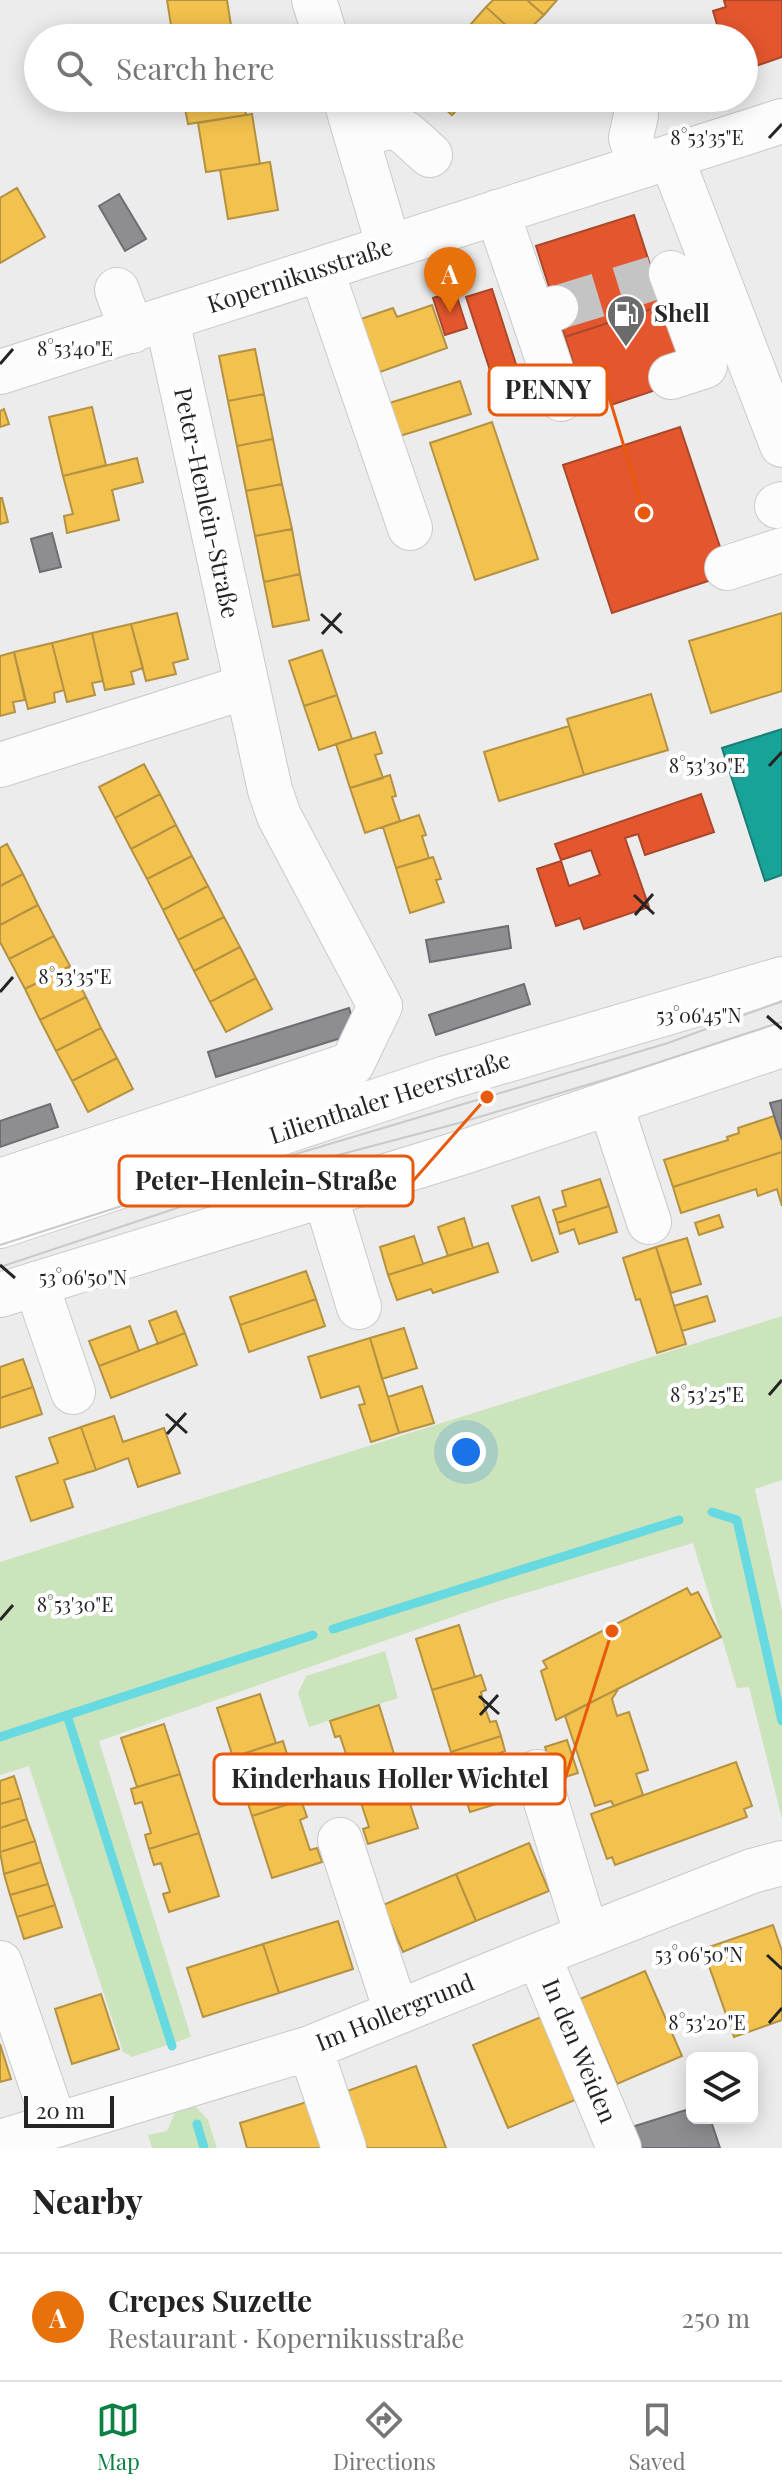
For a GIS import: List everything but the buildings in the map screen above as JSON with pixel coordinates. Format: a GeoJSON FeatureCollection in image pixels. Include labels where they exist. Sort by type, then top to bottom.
{"type":"FeatureCollection","features":[{"type":"Feature","properties":{"kind":"street"},"geometry":{"type":"LineString","coordinates":[[314,0],[322,24]]}},
{"type":"Feature","properties":{"kind":"street"},"geometry":{"type":"LineString","coordinates":[[636,115],[631,138],[655,162],[705,366],[671,377]]}},
{"type":"Feature","properties":{"kind":"street"},"geometry":{"type":"LineString","coordinates":[[389,247],[351,118],[401,129],[430,155]]}},
{"type":"Feature","properties":{"kind":"street","name":"Kopernikusstraße"},"geometry":{"type":"LineString","coordinates":[[0,372],[782,121]]}},
{"type":"Feature","properties":{"kind":"street"},"geometry":{"type":"LineString","coordinates":[[497,212],[542,306],[561,399]]}},
{"type":"Feature","properties":{"kind":"street"},"geometry":{"type":"LineString","coordinates":[[321,269],[410,528]]}},
{"type":"Feature","properties":{"kind":"street"},"geometry":{"type":"LineString","coordinates":[[679,270],[767,432]]}},
{"type":"Feature","properties":{"kind":"street","name":"Peter-Henlein-Straße"},"geometry":{"type":"LineString","coordinates":[[0,1181],[352,1064],[380,1006],[279,816],[150,325],[117,290]]}},
{"type":"Feature","properties":{"kind":"street"},"geometry":{"type":"LineString","coordinates":[[727,568],[782,550]]}},
{"type":"Feature","properties":{"kind":"street"},"geometry":{"type":"LineString","coordinates":[[0,765],[245,687]]}},
{"type":"Feature","properties":{"kind":"street","name":"Lilienthaler Heerstraße"},"geometry":{"type":"LineString","coordinates":[[0,1226],[446,1078],[782,979]]}},
{"type":"Feature","properties":{"kind":"street"},"geometry":{"type":"LineString","coordinates":[[73,1392],[18,1290],[325,1195],[782,1045]]}},
{"type":"Feature","properties":{"kind":"street"},"geometry":{"type":"LineString","coordinates":[[610,1103],[649,1222]]}},
{"type":"Feature","properties":{"kind":"street"},"geometry":{"type":"LineString","coordinates":[[325,1195],[359,1307]]}},
{"type":"Feature","properties":{"kind":"street"},"geometry":{"type":"LineString","coordinates":[[537,1772],[587,1936]]}},
{"type":"Feature","properties":{"kind":"street"},"geometry":{"type":"LineString","coordinates":[[340,1840],[396,2011]]}},
{"type":"Feature","properties":{"kind":"street","name":"Im Hollergrund"},"geometry":{"type":"LineString","coordinates":[[0,2142],[310,2048],[752,1871],[782,1863]]}},
{"type":"Feature","properties":{"kind":"street","name":"In den Weiden"},"geometry":{"type":"LineString","coordinates":[[538,1955],[619,2148]]}},
{"type":"Feature","properties":{"kind":"street"},"geometry":{"type":"LineString","coordinates":[[11,1983],[55,2125]]}},
{"type":"Feature","properties":{"kind":"street"},"geometry":{"type":"LineString","coordinates":[[310,2048],[344,2148]]}},
{"type":"Feature","properties":{"kind":"green space"},"geometry":{"type":"Polygon","coordinates":[[[782,1316],[782,1480],[755,1489],[782,1611],[782,1819],[749,1687],[737,1688],[693,1543],[495,1602],[99,1741],[191,2037],[132,2057],[123,2052],[29,1766],[0,1775],[0,1562],[782,1316]]]}},
{"type":"Feature","properties":{"kind":"green space"},"geometry":{"type":"Polygon","coordinates":[[[385,1651],[398,1698],[309,1727],[298,1693],[306,1676],[385,1651]]]}},
{"type":"Feature","properties":{"kind":"green space"},"geometry":{"type":"Polygon","coordinates":[[[195,2106],[208,2120],[217,2148],[152,2148],[148,2135],[167,2131],[175,2112],[195,2106]]]}},
{"type":"Feature","properties":{"kind":"waterway"},"geometry":{"type":"LineString","coordinates":[[712,1512],[737,1520],[782,1721]]}},
{"type":"Feature","properties":{"kind":"waterway"},"geometry":{"type":"LineString","coordinates":[[333,1629],[679,1520]]}},
{"type":"Feature","properties":{"kind":"waterway"},"geometry":{"type":"LineString","coordinates":[[0,1737],[313,1635]]}},
{"type":"Feature","properties":{"kind":"waterway"},"geometry":{"type":"LineString","coordinates":[[67,1715],[172,2046]]}},
{"type":"Feature","properties":{"kind":"waterway"},"geometry":{"type":"LineString","coordinates":[[197,2124],[204,2148]]}},
{"type":"Feature","properties":{"kind":"tunnel"},"geometry":{"type":"LineString","coordinates":[[556,308],[654,278]]}},
{"type":"Feature","properties":{"kind":"tram line"},"geometry":{"type":"LineString","coordinates":[[0,1245],[668,1043],[782,1001]]}},
{"type":"Feature","properties":{"kind":"tram line"},"geometry":{"type":"LineString","coordinates":[[0,1267],[327,1158],[617,1076],[782,1022]]}},
{"type":"Feature","properties":{"kind":"place","name":"Crepes Suzette"},"geometry":{"type":"Point","coordinates":[450,313]}},
{"type":"Feature","properties":{"kind":"place","name":"Shell"},"geometry":{"type":"Point","coordinates":[626,348]}},
{"type":"Feature","properties":{"kind":"place","name":"PENNY"},"geometry":{"type":"Point","coordinates":[644,513]}},
{"type":"Feature","properties":{"kind":"place","name":"Peter-Henlein-Straße"},"geometry":{"type":"Point","coordinates":[487,1097]}},
{"type":"Feature","properties":{"kind":"place","name":"Kinderhaus Holler Wichtel"},"geometry":{"type":"Point","coordinates":[612,1631]}}]}
